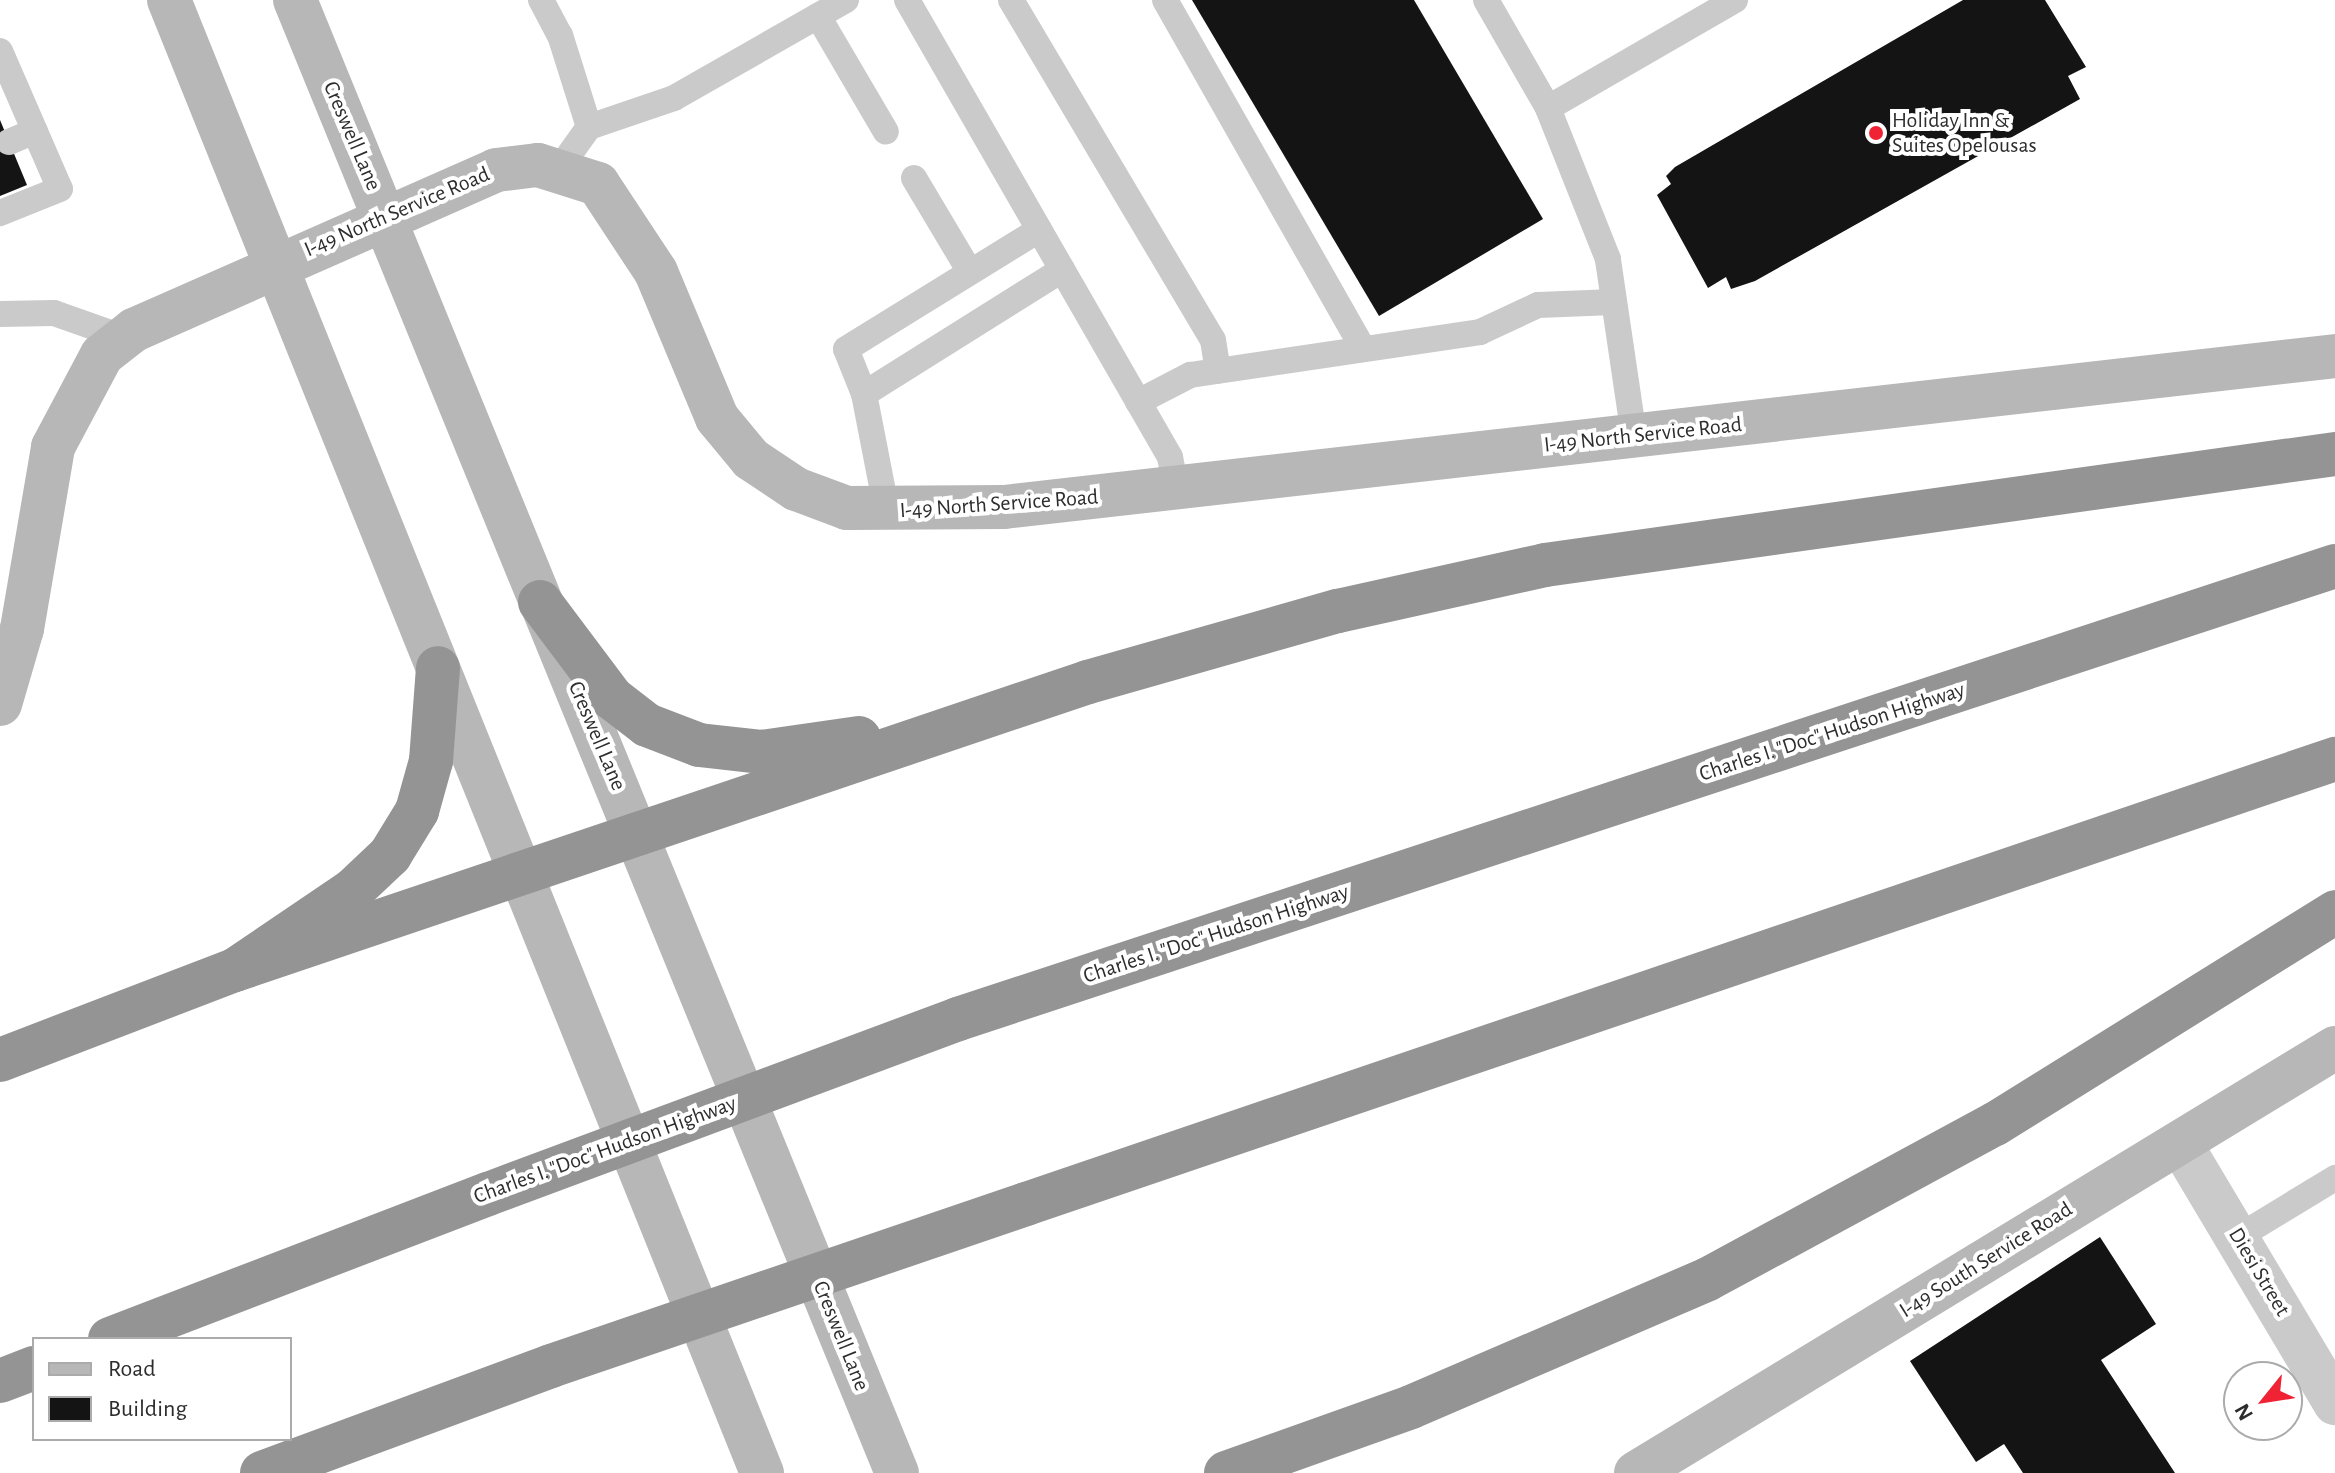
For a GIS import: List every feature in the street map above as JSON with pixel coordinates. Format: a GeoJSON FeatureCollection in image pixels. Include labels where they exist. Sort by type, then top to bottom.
{"type":"FeatureCollection","features":[{"type":"Feature","properties":{"kind":"highway"},"geometry":{"type":"LineString","coordinates":[[0,1060],[235,970],[523,875],[984,716],[1338,611],[1545,565],[2335,454]]}},
{"type":"Feature","properties":{"kind":"highway","name":"Charles I. \"Doc\" Hudson Highway"},"geometry":{"type":"LineString","coordinates":[[115,1337],[958,1019],[2335,566]]}},
{"type":"Feature","properties":{"kind":"highway"},"geometry":{"type":"LineString","coordinates":[[540,602],[612,698],[647,725],[699,745],[761,752],[984,716]]}},
{"type":"Feature","properties":{"kind":"highway"},"geometry":{"type":"LineString","coordinates":[[235,970],[353,890],[390,855],[417,811],[431,761],[438,668]]}},
{"type":"Feature","properties":{"kind":"highway"},"geometry":{"type":"LineString","coordinates":[[262,1473],[551,1366],[2335,759]]}},
{"type":"Feature","properties":{"kind":"highway"},"geometry":{"type":"LineString","coordinates":[[1226,1473],[1411,1407],[1708,1279],[1995,1124],[2335,912]]}},
{"type":"Feature","properties":{"kind":"highway"},"geometry":{"type":"LineString","coordinates":[[0,1381],[32,1369]]}},
{"type":"Feature","properties":{"kind":"street"},"geometry":{"type":"LineString","coordinates":[[169,0],[762,1473]]}},
{"type":"Feature","properties":{"kind":"street","name":"Creswell Lane"},"geometry":{"type":"LineString","coordinates":[[295,0],[897,1473]]}},
{"type":"Feature","properties":{"kind":"street","name":"I-49 North Service Road"},"geometry":{"type":"LineString","coordinates":[[0,704],[22,629],[53,447],[102,355],[125,338],[275,264],[384,214],[496,170],[559,169],[598,184],[625,215],[717,418],[751,459],[796,489],[847,508],[887,512],[1176,487],[2335,356]]}},
{"type":"Feature","properties":{"kind":"street","name":"I-49 South Service Road"},"geometry":{"type":"LineString","coordinates":[[1636,1473],[2335,1048]]}},
{"type":"Feature","properties":{"kind":"street","name":"Diesi Street"},"geometry":{"type":"LineString","coordinates":[[2180,1143],[2335,1403]]}},
{"type":"Feature","properties":{"kind":"lane"},"geometry":{"type":"LineString","coordinates":[[541,0],[560,35],[589,127]]}},
{"type":"Feature","properties":{"kind":"lane"},"geometry":{"type":"LineString","coordinates":[[559,169],[589,127],[674,98],[846,0]]}},
{"type":"Feature","properties":{"kind":"lane"},"geometry":{"type":"LineString","coordinates":[[907,0],[1170,457],[1176,487]]}},
{"type":"Feature","properties":{"kind":"lane"},"geometry":{"type":"LineString","coordinates":[[1011,0],[1213,340],[1218,371]]}},
{"type":"Feature","properties":{"kind":"lane"},"geometry":{"type":"LineString","coordinates":[[1165,0],[1363,349]]}},
{"type":"Feature","properties":{"kind":"lane"},"geometry":{"type":"LineString","coordinates":[[1486,0],[1548,108],[1608,259],[1634,436]]}},
{"type":"Feature","properties":{"kind":"lane"},"geometry":{"type":"LineString","coordinates":[[1548,108],[1735,0]]}},
{"type":"Feature","properties":{"kind":"lane"},"geometry":{"type":"LineString","coordinates":[[818,16],[886,132]]}},
{"type":"Feature","properties":{"kind":"lane"},"geometry":{"type":"LineString","coordinates":[[0,51],[8,94],[35,131],[60,189],[0,213]]}},
{"type":"Feature","properties":{"kind":"lane"},"geometry":{"type":"LineString","coordinates":[[9,142],[35,131]]}},
{"type":"Feature","properties":{"kind":"lane"},"geometry":{"type":"LineString","coordinates":[[914,178],[970,272]]}},
{"type":"Feature","properties":{"kind":"lane"},"geometry":{"type":"LineString","coordinates":[[887,512],[864,394],[846,349],[1039,230]]}},
{"type":"Feature","properties":{"kind":"lane"},"geometry":{"type":"LineString","coordinates":[[864,394],[1062,270]]}},
{"type":"Feature","properties":{"kind":"lane"},"geometry":{"type":"LineString","coordinates":[[1138,402],[1190,375],[1480,332],[1538,305],[1614,302]]}},
{"type":"Feature","properties":{"kind":"lane"},"geometry":{"type":"LineString","coordinates":[[0,314],[54,313],[125,338]]}},
{"type":"Feature","properties":{"kind":"lane"},"geometry":{"type":"LineString","coordinates":[[2238,1237],[2335,1178]]}},
{"type":"Feature","properties":{"kind":"building"},"geometry":{"type":"Polygon","coordinates":[[[1192,0],[1414,0],[1543,219],[1379,316],[1192,0]]]}},
{"type":"Feature","properties":{"kind":"building","name":"Holiday Inn & Suites Opelousas"},"geometry":{"type":"Polygon","coordinates":[[[1963,0],[2045,0],[2086,67],[2068,76],[2080,99],[1755,281],[1731,289],[1726,277],[1708,288],[1657,195],[1671,184],[1666,176],[1675,167],[1963,0]]]}},
{"type":"Feature","properties":{"kind":"building"},"geometry":{"type":"Polygon","coordinates":[[[0,120],[27,185],[0,196],[0,120]]]}},
{"type":"Feature","properties":{"kind":"building"},"geometry":{"type":"Polygon","coordinates":[[[2100,1237],[2156,1324],[2101,1360],[2175,1473],[2023,1473],[2004,1444],[1976,1462],[1910,1361],[2100,1237]]]}},
{"type":"Feature","properties":{"kind":"place","name":"Holiday Inn & Suites Opelousas"},"geometry":{"type":"Point","coordinates":[1876,133]}}]}
